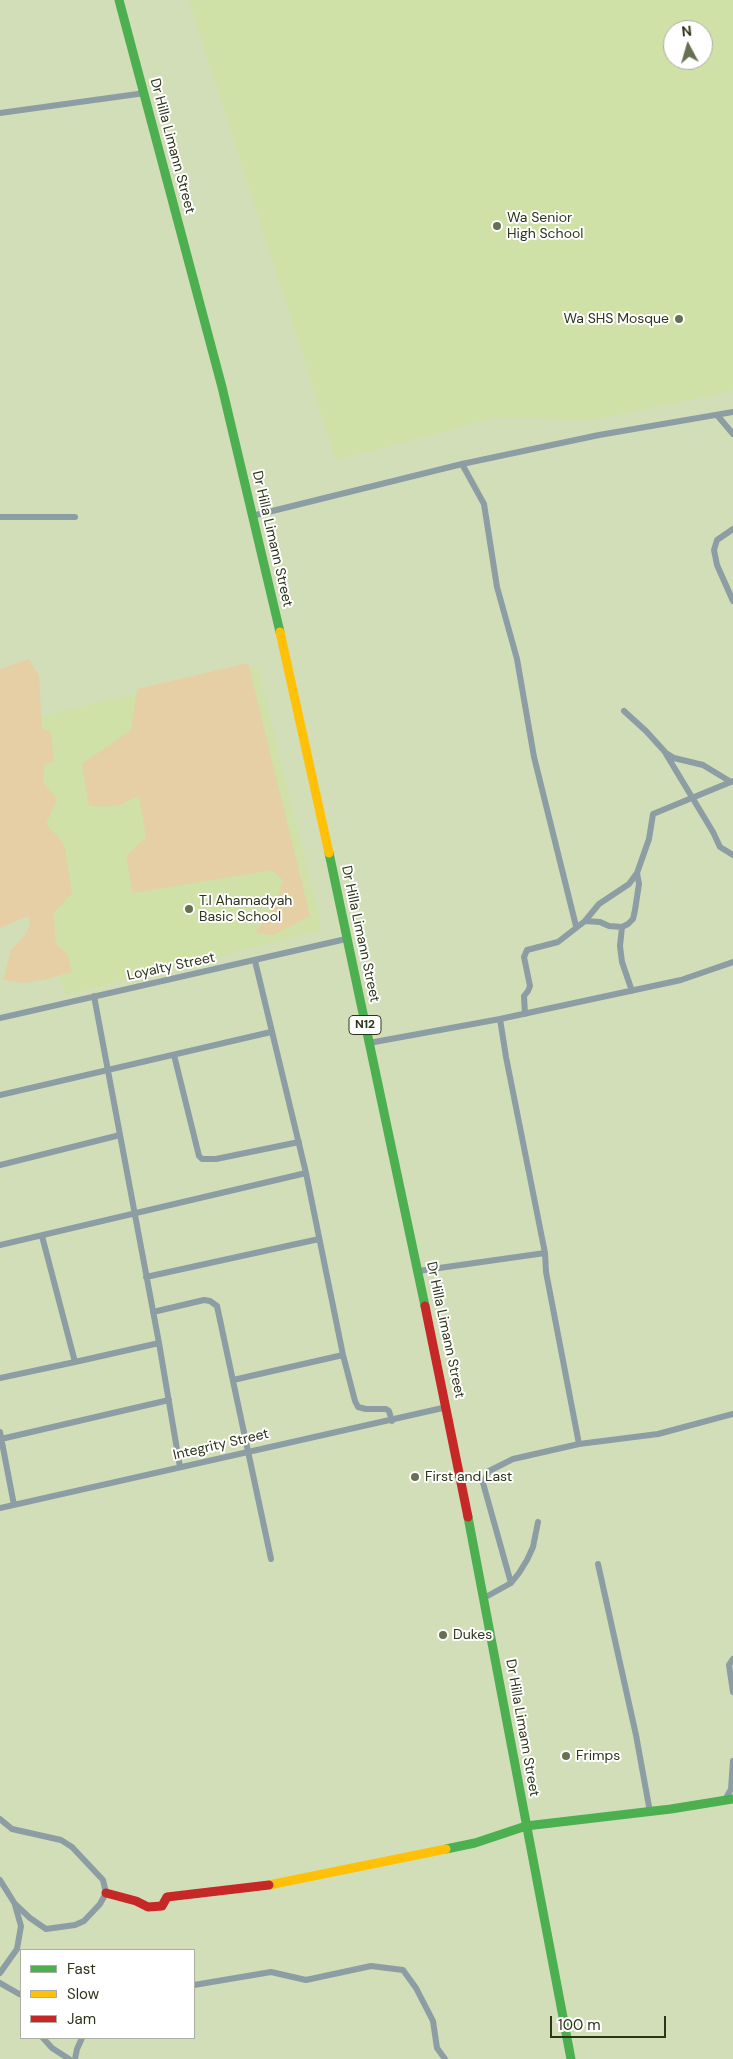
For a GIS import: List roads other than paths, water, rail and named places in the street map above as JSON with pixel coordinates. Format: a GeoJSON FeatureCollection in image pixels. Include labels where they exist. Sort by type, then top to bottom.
{"type":"FeatureCollection","features":[{"type":"Feature","properties":{"kind":"main road","name":"Dr Hilla Limann Street"},"geometry":{"type":"LineString","coordinates":[[119,0],[222,387],[303,729],[346,939],[370,1043],[447,1407],[571,2059]]}},
{"type":"Feature","properties":{"kind":"main road"},"geometry":{"type":"LineString","coordinates":[[106,1893],[136,1901],[148,1907],[162,1906],[167,1897],[283,1882],[475,1843],[526,1826],[650,1812],[729,1800]]}},
{"type":"Feature","properties":{"kind":"street"},"geometry":{"type":"LineString","coordinates":[[0,113],[145,93]]}},
{"type":"Feature","properties":{"kind":"street"},"geometry":{"type":"LineString","coordinates":[[252,516],[462,464],[599,436],[733,412]]}},
{"type":"Feature","properties":{"kind":"street"},"geometry":{"type":"LineString","coordinates":[[717,415],[733,434]]}},
{"type":"Feature","properties":{"kind":"street"},"geometry":{"type":"LineString","coordinates":[[462,464],[484,504],[497,587],[517,659],[534,757],[576,926]]}},
{"type":"Feature","properties":{"kind":"street"},"geometry":{"type":"LineString","coordinates":[[0,517],[75,517]]}},
{"type":"Feature","properties":{"kind":"street"},"geometry":{"type":"LineString","coordinates":[[733,529],[717,540],[714,550],[716,564],[733,602]]}},
{"type":"Feature","properties":{"kind":"street"},"geometry":{"type":"LineString","coordinates":[[624,711],[666,753],[720,847],[733,855]]}},
{"type":"Feature","properties":{"kind":"street"},"geometry":{"type":"LineString","coordinates":[[666,753],[674,758],[703,765],[732,782]]}},
{"type":"Feature","properties":{"kind":"street"},"geometry":{"type":"LineString","coordinates":[[524,1014],[524,996],[530,986],[524,957],[526,950],[558,942],[576,926],[584,922],[599,904],[629,884],[637,874],[649,839],[653,814],[732,782]]}},
{"type":"Feature","properties":{"kind":"street"},"geometry":{"type":"LineString","coordinates":[[584,922],[600,922],[609,926],[622,927],[633,919],[639,884],[637,874]]}},
{"type":"Feature","properties":{"kind":"street"},"geometry":{"type":"LineString","coordinates":[[622,927],[620,946],[622,962],[632,991]]}},
{"type":"Feature","properties":{"kind":"street","name":"Loyalty Street"},"geometry":{"type":"LineString","coordinates":[[0,1018],[346,939]]}},
{"type":"Feature","properties":{"kind":"street"},"geometry":{"type":"LineString","coordinates":[[256,961],[271,1032],[306,1173],[342,1355],[355,1401],[358,1407],[386,1409],[389,1411],[392,1421]]}},
{"type":"Feature","properties":{"kind":"street"},"geometry":{"type":"LineString","coordinates":[[370,1043],[500,1019],[632,991],[681,980],[733,962]]}},
{"type":"Feature","properties":{"kind":"street"},"geometry":{"type":"LineString","coordinates":[[94,996],[159,1343],[180,1467]]}},
{"type":"Feature","properties":{"kind":"street"},"geometry":{"type":"LineString","coordinates":[[500,1019],[579,1444]]}},
{"type":"Feature","properties":{"kind":"street"},"geometry":{"type":"LineString","coordinates":[[0,1095],[271,1032]]}},
{"type":"Feature","properties":{"kind":"street"},"geometry":{"type":"LineString","coordinates":[[174,1055],[199,1156],[202,1159],[216,1159],[298,1142]]}},
{"type":"Feature","properties":{"kind":"street"},"geometry":{"type":"LineString","coordinates":[[0,1165],[120,1135]]}},
{"type":"Feature","properties":{"kind":"street"},"geometry":{"type":"LineString","coordinates":[[0,1245],[306,1173]]}},
{"type":"Feature","properties":{"kind":"street"},"geometry":{"type":"LineString","coordinates":[[42,1236],[75,1362]]}},
{"type":"Feature","properties":{"kind":"street"},"geometry":{"type":"LineString","coordinates":[[146,1277],[319,1239]]}},
{"type":"Feature","properties":{"kind":"street"},"geometry":{"type":"LineString","coordinates":[[418,1271],[545,1253]]}},
{"type":"Feature","properties":{"kind":"street"},"geometry":{"type":"LineString","coordinates":[[153,1312],[204,1300],[210,1301],[217,1306],[271,1559]]}},
{"type":"Feature","properties":{"kind":"street"},"geometry":{"type":"LineString","coordinates":[[0,1378],[159,1343]]}},
{"type":"Feature","properties":{"kind":"street"},"geometry":{"type":"LineString","coordinates":[[233,1380],[342,1355]]}},
{"type":"Feature","properties":{"kind":"street"},"geometry":{"type":"LineString","coordinates":[[2,1439],[168,1400]]}},
{"type":"Feature","properties":{"kind":"street","name":"Integrity Street"},"geometry":{"type":"LineString","coordinates":[[0,1508],[248,1451],[392,1421],[447,1407]]}},
{"type":"Feature","properties":{"kind":"street"},"geometry":{"type":"LineString","coordinates":[[511,1583],[484,1483],[485,1476],[497,1465],[513,1459],[579,1444],[658,1434],[733,1414]]}},
{"type":"Feature","properties":{"kind":"street"},"geometry":{"type":"LineString","coordinates":[[0,1432],[14,1505]]}},
{"type":"Feature","properties":{"kind":"street"},"geometry":{"type":"LineString","coordinates":[[484,1598],[511,1583],[527,1560],[533,1547],[538,1522]]}},
{"type":"Feature","properties":{"kind":"street"},"geometry":{"type":"LineString","coordinates":[[598,1564],[636,1735],[650,1812]]}},
{"type":"Feature","properties":{"kind":"street"},"geometry":{"type":"LineString","coordinates":[[733,1659],[729,1666],[733,1692]]}},
{"type":"Feature","properties":{"kind":"street"},"geometry":{"type":"LineString","coordinates":[[729,1800],[733,1760]]}},
{"type":"Feature","properties":{"kind":"street"},"geometry":{"type":"LineString","coordinates":[[0,1819],[12,1829],[61,1840],[72,1847],[103,1880],[106,1893],[100,1904],[84,1921],[57,1928],[46,1928],[30,1918],[15,1904],[0,1880]]}},
{"type":"Feature","properties":{"kind":"street"},"geometry":{"type":"LineString","coordinates":[[0,1973],[17,1949],[21,1926],[15,1904]]}},
{"type":"Feature","properties":{"kind":"street"},"geometry":{"type":"LineString","coordinates":[[195,1985],[271,1972],[306,1980],[371,1966],[403,1970],[416,1988],[433,2021],[437,2048],[445,2059]]}},
{"type":"Feature","properties":{"kind":"street"},"geometry":{"type":"LineString","coordinates":[[0,1983],[20,1995]]}},
{"type":"Feature","properties":{"kind":"street"},"geometry":{"type":"LineString","coordinates":[[44,2039],[52,2048],[69,2059]]}},
{"type":"Feature","properties":{"kind":"street"},"geometry":{"type":"LineString","coordinates":[[75,2059],[82,2039]]}},
{"type":"Feature","properties":{"kind":"place","name":"Wa Senior High School"},"geometry":{"type":"Point","coordinates":[497,226]}},
{"type":"Feature","properties":{"kind":"place","name":"Wa SHS Mosque"},"geometry":{"type":"Point","coordinates":[679,319]}},
{"type":"Feature","properties":{"kind":"place","name":"T.I Ahamadyah Basic School"},"geometry":{"type":"Point","coordinates":[189,909]}},
{"type":"Feature","properties":{"kind":"place","name":"First and Last"},"geometry":{"type":"Point","coordinates":[415,1477]}},
{"type":"Feature","properties":{"kind":"place","name":"Dukes"},"geometry":{"type":"Point","coordinates":[443,1635]}},
{"type":"Feature","properties":{"kind":"place","name":"Frimps"},"geometry":{"type":"Point","coordinates":[566,1756]}}]}
